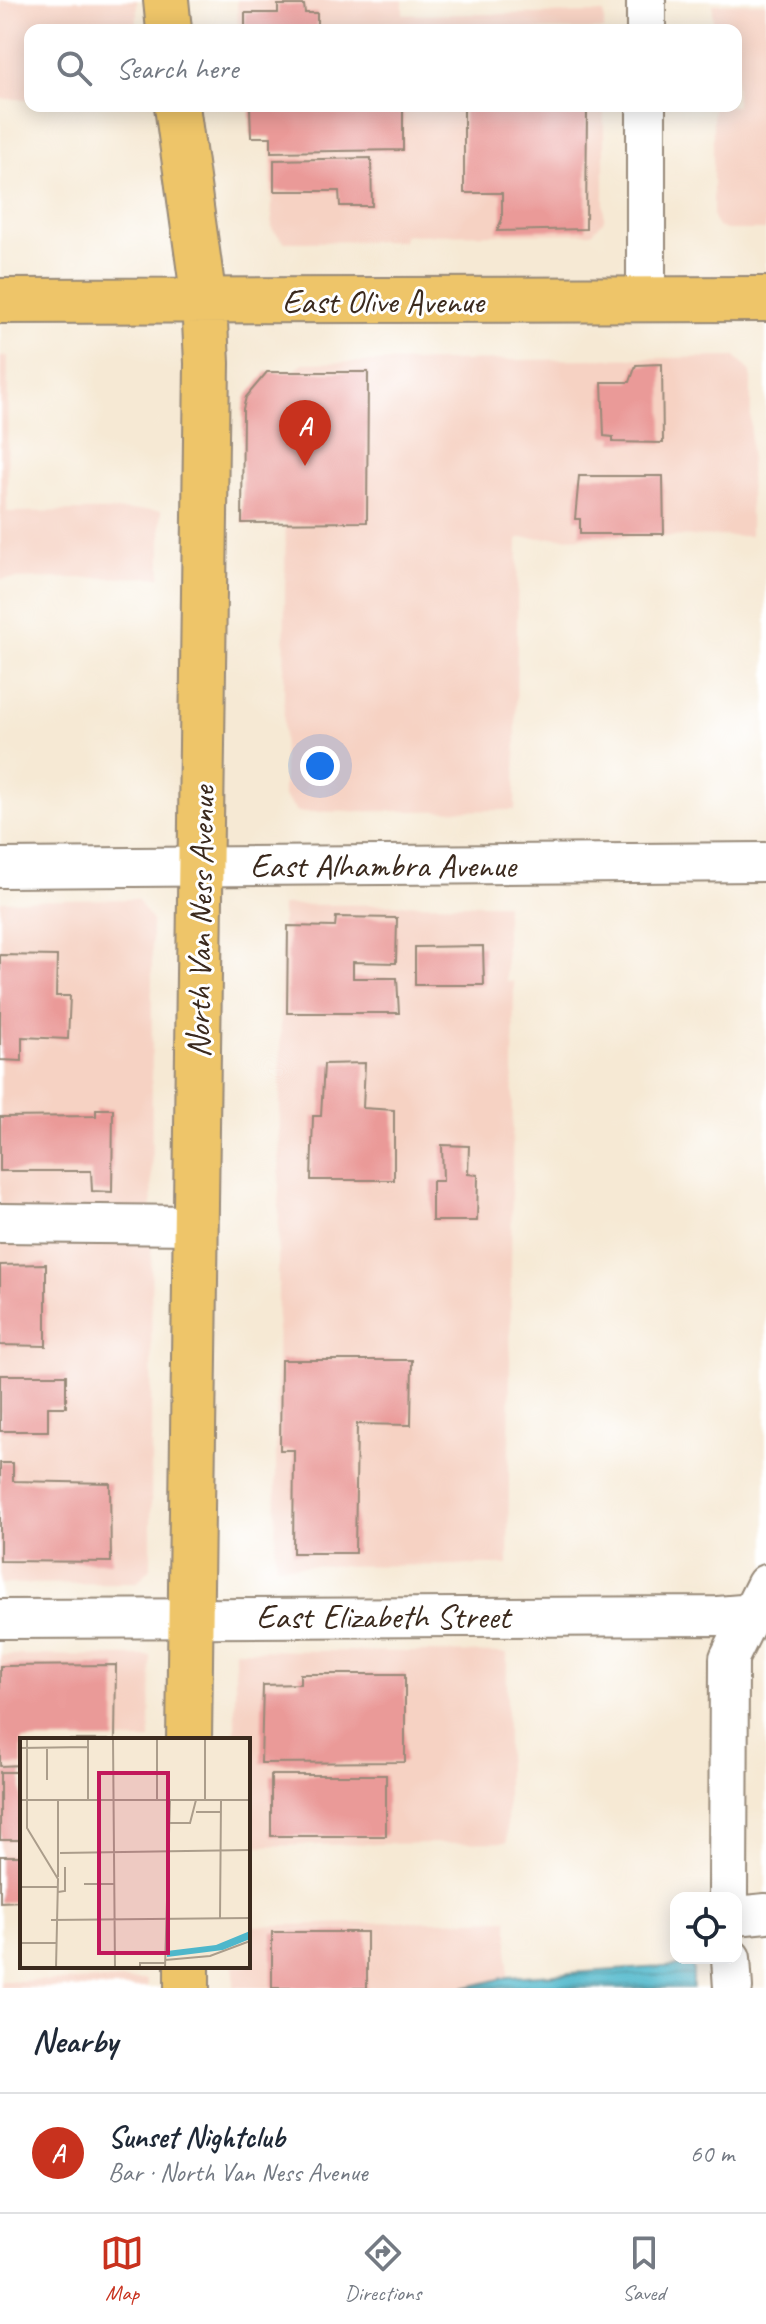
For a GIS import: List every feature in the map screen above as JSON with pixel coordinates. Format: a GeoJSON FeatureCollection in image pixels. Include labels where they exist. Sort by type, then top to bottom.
{"type":"FeatureCollection","features":[{"type":"Feature","properties":{"kind":"main road"},"geometry":{"type":"LineString","coordinates":[[166,0],[168,24]]}},
{"type":"Feature","properties":{"kind":"main road","name":"North Van Ness Avenue"},"geometry":{"type":"LineString","coordinates":[[178,112],[204,301],[207,504],[189,1738]]}},
{"type":"Feature","properties":{"kind":"main road","name":"East Olive Avenue"},"geometry":{"type":"LineString","coordinates":[[0,301],[766,299]]}},
{"type":"Feature","properties":{"kind":"street"},"geometry":{"type":"LineString","coordinates":[[646,0],[646,24]]}},
{"type":"Feature","properties":{"kind":"street"},"geometry":{"type":"LineString","coordinates":[[646,112],[646,300]]}},
{"type":"Feature","properties":{"kind":"street","name":"East Alhambra Avenue"},"geometry":{"type":"LineString","coordinates":[[0,868],[766,862]]}},
{"type":"Feature","properties":{"kind":"street"},"geometry":{"type":"LineString","coordinates":[[0,1223],[196,1225]]}},
{"type":"Feature","properties":{"kind":"street"},"geometry":{"type":"LineString","coordinates":[[728,1892],[729,1658],[761,1603]]}},
{"type":"Feature","properties":{"kind":"street","name":"East Elizabeth Street"},"geometry":{"type":"LineString","coordinates":[[0,1619],[718,1616],[761,1603]]}},
{"type":"Feature","properties":{"kind":"street"},"geometry":{"type":"LineString","coordinates":[[742,1915],[766,1913]]}},
{"type":"Feature","properties":{"kind":"shaded area"},"geometry":{"type":"Polygon","coordinates":[[[0,0],[137,0],[137,24],[24,24],[24,99],[0,99],[0,0]]]}},
{"type":"Feature","properties":{"kind":"shaded area"},"geometry":{"type":"Polygon","coordinates":[[[237,0],[403,0],[403,15],[604,13],[604,24],[238,24],[237,0]]]}},
{"type":"Feature","properties":{"kind":"shaded area"},"geometry":{"type":"Polygon","coordinates":[[[766,3],[766,230],[726,230],[718,227],[713,218],[713,112],[742,112],[742,24],[713,24],[713,4],[766,3]]]}},
{"type":"Feature","properties":{"kind":"shaded area"},"geometry":{"type":"Polygon","coordinates":[[[403,112],[604,112],[604,220],[592,233],[404,235],[403,241],[285,242],[272,229],[271,152],[403,150],[403,112]]]}},
{"type":"Feature","properties":{"kind":"shaded area"},"geometry":{"type":"Polygon","coordinates":[[[8,356],[7,512],[161,510],[161,577],[0,579],[0,357],[8,356]]]}},
{"type":"Feature","properties":{"kind":"shaded area"},"geometry":{"type":"Polygon","coordinates":[[[736,357],[751,372],[750,536],[518,538],[515,810],[298,812],[283,796],[287,378],[303,363],[736,357]]]}},
{"type":"Feature","properties":{"kind":"shaded area"},"geometry":{"type":"Polygon","coordinates":[[[137,899],[152,921],[151,1567],[137,1583],[0,1584],[0,901],[137,899]]]}},
{"type":"Feature","properties":{"kind":"shaded area"},"geometry":{"type":"Polygon","coordinates":[[[506,904],[506,981],[514,982],[508,1565],[275,1566],[282,905],[506,904]]]}},
{"type":"Feature","properties":{"kind":"shaded area"},"geometry":{"type":"Polygon","coordinates":[[[235,1650],[507,1653],[507,1842],[250,1846],[250,1738],[235,1738],[235,1650]]]}},
{"type":"Feature","properties":{"kind":"shaded area"},"geometry":{"type":"Polygon","coordinates":[[[0,1655],[151,1656],[150,1738],[20,1738],[20,1903],[0,1903],[0,1655]]]}},
{"type":"Feature","properties":{"kind":"shaded area"},"geometry":{"type":"Polygon","coordinates":[[[508,1919],[508,1977],[463,1988],[234,1988],[234,1968],[250,1968],[250,1926],[508,1919]]]}},
{"type":"Feature","properties":{"kind":"shaded area"},"geometry":{"type":"Polygon","coordinates":[[[147,1980],[147,1988],[0,1988],[0,1981],[147,1980]]]}},
{"type":"Feature","properties":{"kind":"water"},"geometry":{"type":"Polygon","coordinates":[[[693,1965],[693,1988],[463,1988],[508,1977],[693,1965]]]}},
{"type":"Feature","properties":{"kind":"building"},"geometry":{"type":"Polygon","coordinates":[[[278,5],[304,5],[305,13],[317,13],[317,24],[245,24],[245,13],[278,13],[278,5]]]}},
{"type":"Feature","properties":{"kind":"building"},"geometry":{"type":"Polygon","coordinates":[[[250,112],[403,112],[403,150],[271,152],[271,137],[251,137],[250,112]]]}},
{"type":"Feature","properties":{"kind":"building"},"geometry":{"type":"Polygon","coordinates":[[[464,112],[587,112],[586,229],[497,231],[502,219],[502,193],[464,193],[464,112]]]}},
{"type":"Feature","properties":{"kind":"building"},"geometry":{"type":"Polygon","coordinates":[[[371,158],[372,206],[340,206],[339,191],[274,191],[274,160],[371,158]]]}},
{"type":"Feature","properties":{"kind":"building"},"geometry":{"type":"Polygon","coordinates":[[[662,364],[663,443],[613,442],[613,437],[604,436],[602,382],[630,382],[636,365],[662,364]]]}},
{"type":"Feature","properties":{"kind":"building"},"geometry":{"type":"Polygon","coordinates":[[[267,372],[368,372],[367,522],[242,523],[243,409],[246,397],[267,372]]]}},
{"type":"Feature","properties":{"kind":"building"},"geometry":{"type":"Polygon","coordinates":[[[579,476],[663,476],[664,534],[580,534],[580,519],[575,519],[579,476]]]}},
{"type":"Feature","properties":{"kind":"building"},"geometry":{"type":"Polygon","coordinates":[[[336,917],[397,918],[396,963],[353,962],[353,978],[397,978],[399,1013],[287,1013],[288,926],[335,927],[336,917]]]}},
{"type":"Feature","properties":{"kind":"building"},"geometry":{"type":"Polygon","coordinates":[[[483,946],[484,985],[415,985],[415,947],[483,946]]]}},
{"type":"Feature","properties":{"kind":"building"},"geometry":{"type":"Polygon","coordinates":[[[0,955],[57,956],[56,996],[70,996],[68,1039],[22,1037],[22,1061],[0,1060],[0,955]]]}},
{"type":"Feature","properties":{"kind":"building"},"geometry":{"type":"Polygon","coordinates":[[[365,1063],[363,1108],[394,1110],[394,1180],[311,1180],[313,1116],[321,1116],[324,1064],[365,1063]]]}},
{"type":"Feature","properties":{"kind":"building"},"geometry":{"type":"Polygon","coordinates":[[[96,1109],[113,1109],[112,1192],[92,1191],[91,1171],[0,1171],[0,1117],[96,1116],[96,1109]]]}},
{"type":"Feature","properties":{"kind":"building"},"geometry":{"type":"Polygon","coordinates":[[[442,1145],[469,1146],[468,1174],[478,1175],[477,1221],[432,1221],[432,1181],[443,1181],[442,1145]]]}},
{"type":"Feature","properties":{"kind":"building"},"geometry":{"type":"Polygon","coordinates":[[[46,1264],[46,1346],[0,1345],[0,1265],[46,1264]]]}},
{"type":"Feature","properties":{"kind":"building"},"geometry":{"type":"Polygon","coordinates":[[[281,1360],[412,1360],[411,1425],[357,1424],[355,1553],[293,1553],[294,1450],[280,1450],[281,1360]]]}},
{"type":"Feature","properties":{"kind":"building"},"geometry":{"type":"Polygon","coordinates":[[[0,1375],[66,1375],[66,1407],[48,1407],[48,1431],[0,1431],[0,1375]]]}},
{"type":"Feature","properties":{"kind":"building"},"geometry":{"type":"Polygon","coordinates":[[[0,1463],[13,1463],[13,1481],[110,1483],[111,1562],[0,1561],[0,1463]]]}},
{"type":"Feature","properties":{"kind":"building"},"geometry":{"type":"Polygon","coordinates":[[[116,1665],[115,1738],[20,1738],[20,1765],[0,1766],[0,1666],[116,1665]]]}},
{"type":"Feature","properties":{"kind":"building"},"geometry":{"type":"Polygon","coordinates":[[[300,1674],[405,1674],[405,1762],[261,1763],[263,1685],[300,1684],[300,1674]]]}},
{"type":"Feature","properties":{"kind":"building"},"geometry":{"type":"Polygon","coordinates":[[[0,1772],[20,1772],[20,1840],[0,1840],[0,1772]]]}},
{"type":"Feature","properties":{"kind":"building"},"geometry":{"type":"Polygon","coordinates":[[[271,1775],[386,1775],[386,1836],[271,1836],[271,1775]]]}},
{"type":"Feature","properties":{"kind":"building"},"geometry":{"type":"Polygon","coordinates":[[[0,1856],[20,1856],[20,1901],[0,1902],[0,1856]]]}},
{"type":"Feature","properties":{"kind":"building"},"geometry":{"type":"Polygon","coordinates":[[[272,1932],[367,1932],[367,1988],[272,1988],[272,1932]]]}},
{"type":"Feature","properties":{"kind":"place","name":"Sunset Nightclub"},"geometry":{"type":"Point","coordinates":[305,466]}}]}
